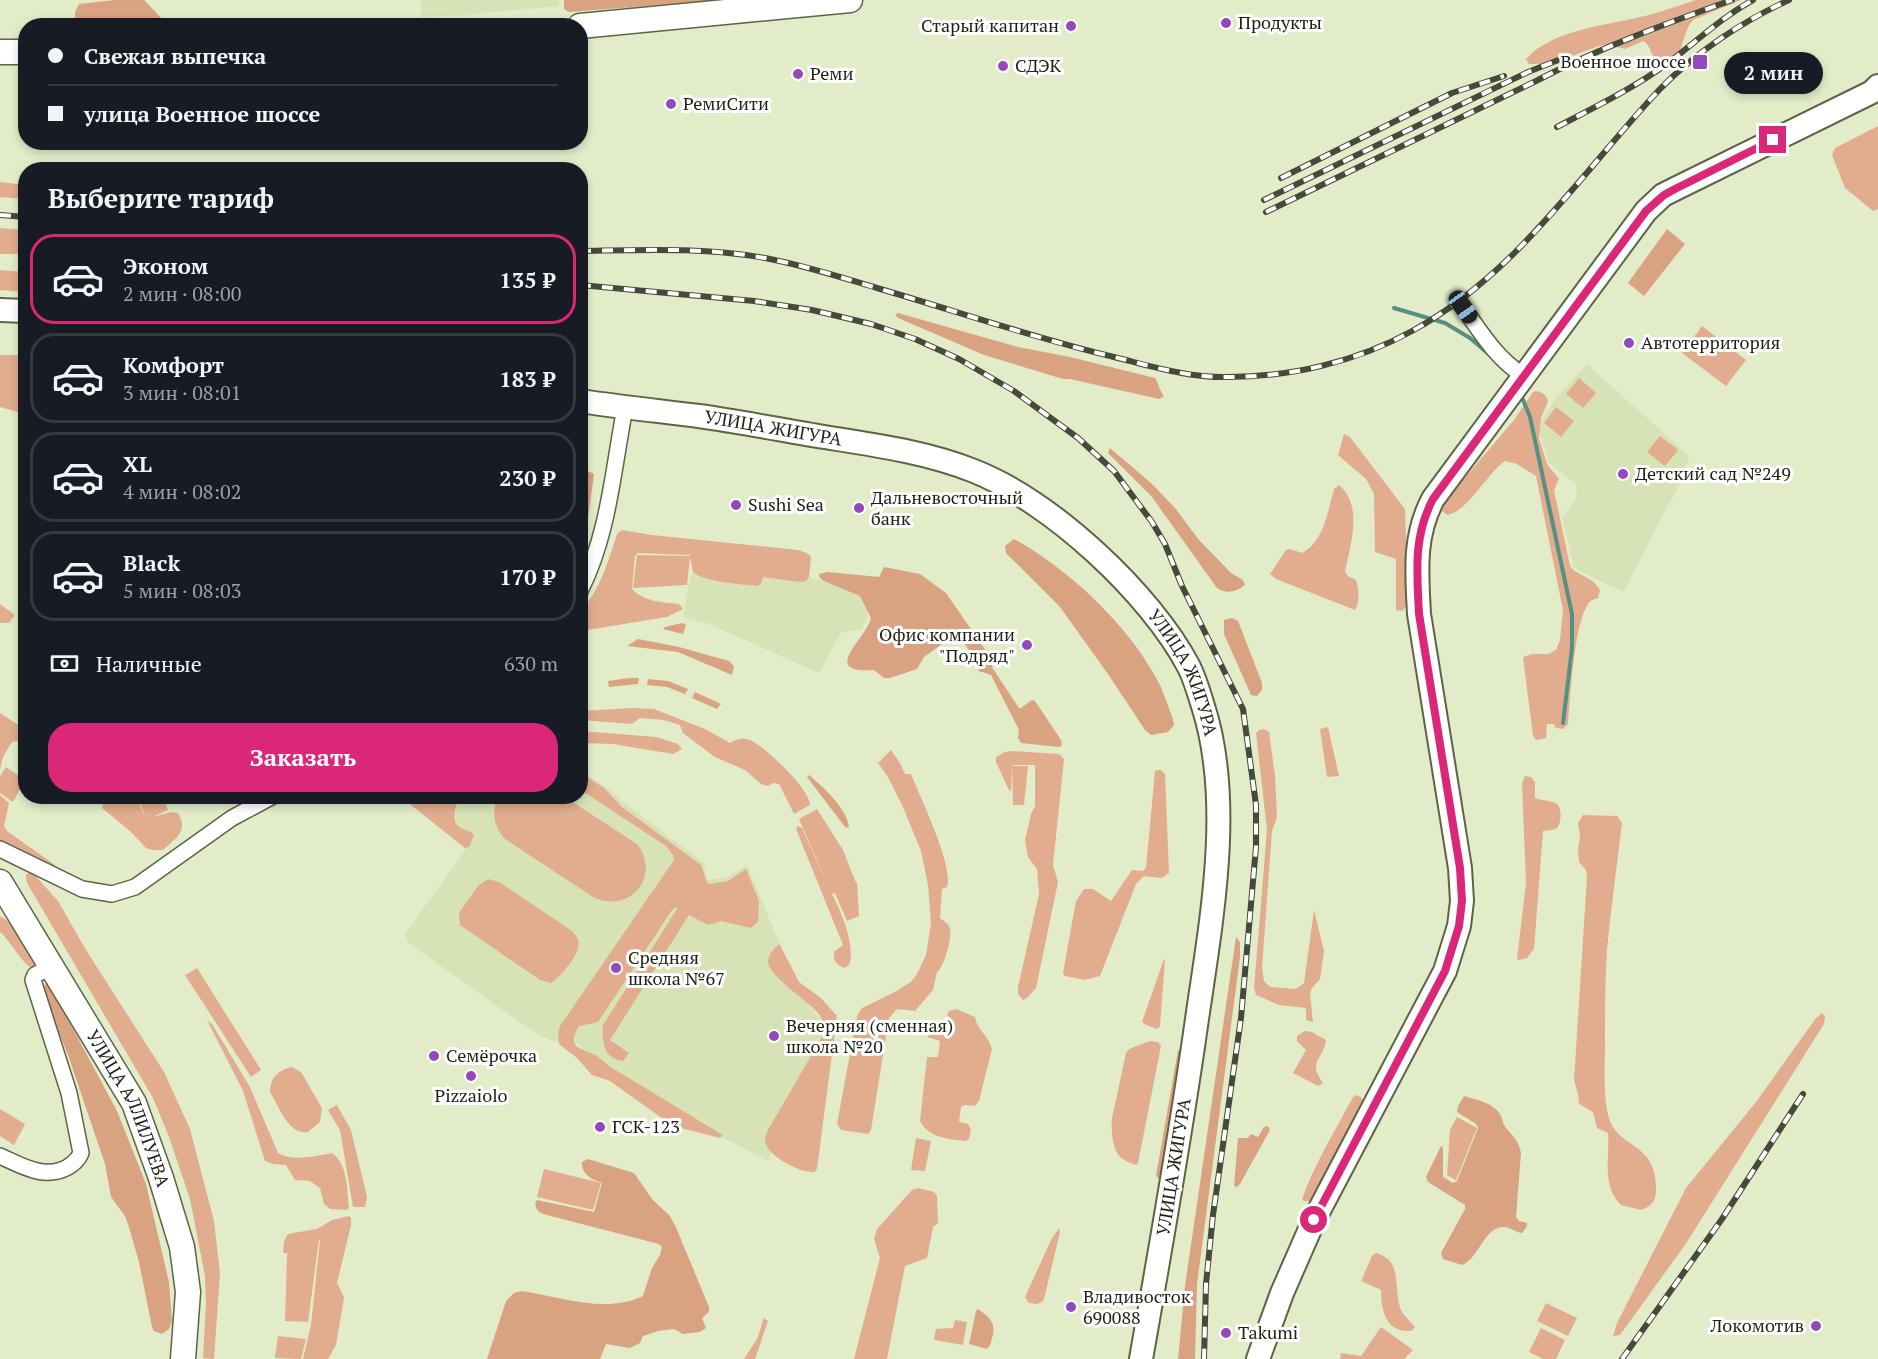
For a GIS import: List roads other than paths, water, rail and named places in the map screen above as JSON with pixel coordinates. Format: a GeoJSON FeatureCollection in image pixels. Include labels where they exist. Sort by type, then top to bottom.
{"type":"FeatureCollection","features":[{"type":"Feature","properties":{"kind":"main road"},"geometry":{"type":"LineString","coordinates":[[588,25],[850,0]]}},
{"type":"Feature","properties":{"kind":"main road"},"geometry":{"type":"LineString","coordinates":[[0,52],[18,52]]}},
{"type":"Feature","properties":{"kind":"main road"},"geometry":{"type":"LineString","coordinates":[[1258,1359],[1282,1293],[1314,1220],[1445,971],[1459,926],[1462,901],[1460,868],[1419,614],[1419,533],[1423,517],[1433,499],[1646,211],[1664,195],[1878,87]]}},
{"type":"Feature","properties":{"kind":"main road"},"geometry":{"type":"LineString","coordinates":[[0,310],[18,311]]}},
{"type":"Feature","properties":{"kind":"main road","name":"УЛИЦА ЖИГУРА"},"geometry":{"type":"LineString","coordinates":[[588,402],[700,416],[911,451],[977,472],[1000,483],[1048,513],[1100,557],[1136,594],[1167,632],[1190,669],[1204,707],[1215,763],[1218,830],[1211,924],[1171,1192],[1141,1359]]}},
{"type":"Feature","properties":{"kind":"main road","name":"УЛИЦА АЛЛИЛУЕВА"},"geometry":{"type":"LineString","coordinates":[[0,882],[134,1103],[161,1178],[182,1247],[188,1292],[183,1359]]}},
{"type":"Feature","properties":{"kind":"street"},"geometry":{"type":"LineString","coordinates":[[1463,307],[1491,348],[1522,379]]}},
{"type":"Feature","properties":{"kind":"street"},"geometry":{"type":"LineString","coordinates":[[588,575],[606,518],[625,408]]}},
{"type":"Feature","properties":{"kind":"street"},"geometry":{"type":"LineString","coordinates":[[0,849],[82,889],[112,894],[135,887],[232,818],[258,804]]}},
{"type":"Feature","properties":{"kind":"street"},"geometry":{"type":"LineString","coordinates":[[0,1156],[33,1171],[50,1173],[66,1169],[75,1163],[81,1153],[69,1093],[33,981],[35,975],[52,966]]}},
{"type":"Feature","properties":{"kind":"waterway"},"geometry":{"type":"LineString","coordinates":[[1394,308],[1445,323],[1470,338],[1491,356]]}},
{"type":"Feature","properties":{"kind":"waterway"},"geometry":{"type":"LineString","coordinates":[[1521,395],[1530,417],[1572,614],[1572,648],[1563,723]]}},
{"type":"Feature","properties":{"kind":"railway"},"geometry":{"type":"LineString","coordinates":[[1266,212],[1608,47],[1732,0]]}},
{"type":"Feature","properties":{"kind":"railway"},"geometry":{"type":"LineString","coordinates":[[1557,127],[1642,81],[1753,0]]}},
{"type":"Feature","properties":{"kind":"railway"},"geometry":{"type":"LineString","coordinates":[[588,251],[696,251],[765,258],[835,276],[1084,350],[1199,376],[1252,376],[1323,366],[1391,342],[1450,308],[1516,252],[1674,75],[1721,38],[1789,0]]}},
{"type":"Feature","properties":{"kind":"railway"},"geometry":{"type":"LineString","coordinates":[[1264,200],[1528,72],[1566,57]]}},
{"type":"Feature","properties":{"kind":"railway"},"geometry":{"type":"LineString","coordinates":[[1281,178],[1452,93],[1504,76]]}},
{"type":"Feature","properties":{"kind":"railway"},"geometry":{"type":"LineString","coordinates":[[0,215],[18,216]]}},
{"type":"Feature","properties":{"kind":"railway"},"geometry":{"type":"LineString","coordinates":[[588,286],[754,301],[812,310],[871,324],[915,339],[959,359],[1014,391],[1078,438],[1114,471],[1152,522],[1165,544],[1182,586],[1243,709],[1256,805],[1256,847],[1241,1018],[1213,1215],[1206,1284],[1204,1359]]}},
{"type":"Feature","properties":{"kind":"railway"},"geometry":{"type":"LineString","coordinates":[[1622,1359],[1722,1219],[1803,1094]]}},
{"type":"Feature","properties":{"kind":"place","name":"Продукты"},"geometry":{"type":"Point","coordinates":[1226,23]}},
{"type":"Feature","properties":{"kind":"place","name":"Старый капитан"},"geometry":{"type":"Point","coordinates":[1071,26]}},
{"type":"Feature","properties":{"kind":"place","name":"Военное шоссе"},"geometry":{"type":"Point","coordinates":[1700,62]}},
{"type":"Feature","properties":{"kind":"place","name":"СДЭК"},"geometry":{"type":"Point","coordinates":[1003,66]}},
{"type":"Feature","properties":{"kind":"place","name":"Реми"},"geometry":{"type":"Point","coordinates":[798,74]}},
{"type":"Feature","properties":{"kind":"place","name":"РемиСити"},"geometry":{"type":"Point","coordinates":[671,104]}},
{"type":"Feature","properties":{"kind":"place","name":"Автотерритория"},"geometry":{"type":"Point","coordinates":[1629,343]}},
{"type":"Feature","properties":{"kind":"place","name":"Детский сад №249"},"geometry":{"type":"Point","coordinates":[1623,474]}},
{"type":"Feature","properties":{"kind":"place","name":"Sushi Sea"},"geometry":{"type":"Point","coordinates":[736,505]}},
{"type":"Feature","properties":{"kind":"place","name":"Дальневосточный банк"},"geometry":{"type":"Point","coordinates":[859,508]}},
{"type":"Feature","properties":{"kind":"place","name":"Офис компании \"Подряд\""},"geometry":{"type":"Point","coordinates":[1027,645]}},
{"type":"Feature","properties":{"kind":"place","name":"Средняя школа №67"},"geometry":{"type":"Point","coordinates":[616,968]}},
{"type":"Feature","properties":{"kind":"place","name":"Вечерняя (сменная) школа №20"},"geometry":{"type":"Point","coordinates":[774,1036]}},
{"type":"Feature","properties":{"kind":"place","name":"Семёрочка"},"geometry":{"type":"Point","coordinates":[434,1056]}},
{"type":"Feature","properties":{"kind":"place","name":"Pizzaiolo"},"geometry":{"type":"Point","coordinates":[471,1076]}},
{"type":"Feature","properties":{"kind":"place","name":"ГСК-123"},"geometry":{"type":"Point","coordinates":[600,1127]}},
{"type":"Feature","properties":{"kind":"place","name":"Владивосток 690088"},"geometry":{"type":"Point","coordinates":[1071,1307]}},
{"type":"Feature","properties":{"kind":"place","name":"Локомотив"},"geometry":{"type":"Point","coordinates":[1816,1326]}},
{"type":"Feature","properties":{"kind":"place","name":"Takumi"},"geometry":{"type":"Point","coordinates":[1226,1333]}}]}
